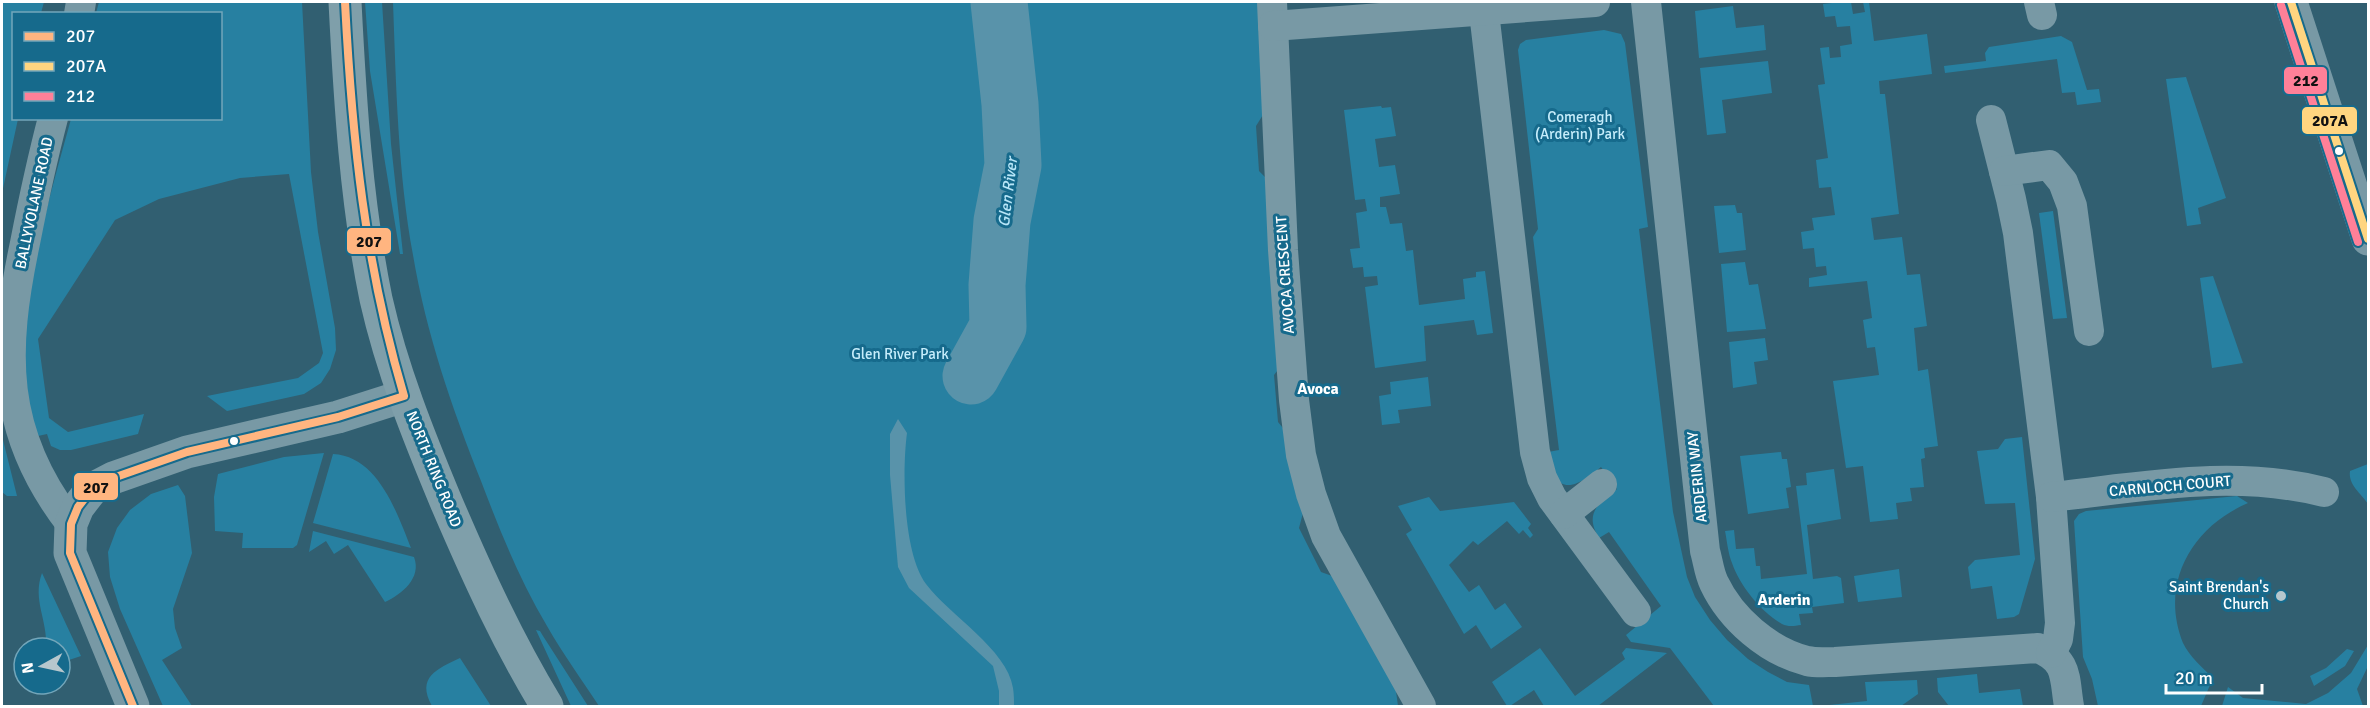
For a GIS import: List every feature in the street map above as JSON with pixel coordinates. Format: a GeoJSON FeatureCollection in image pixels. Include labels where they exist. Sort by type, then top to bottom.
{"type":"FeatureCollection","features":[{"type":"Feature","properties":{"kind":"main road","name":"NORTH RING ROAD"},"geometry":{"type":"LineString","coordinates":[[345,2],[349,86],[365,230],[376,298],[389,349],[430,465],[484,590],[547,706]]}},
{"type":"Feature","properties":{"kind":"street"},"geometry":{"type":"LineString","coordinates":[[1595,2],[1533,4],[1484,12],[1535,452],[1542,478],[1564,514],[1636,612]]}},
{"type":"Feature","properties":{"kind":"street","name":"ARDERIN WAY"},"geometry":{"type":"LineString","coordinates":[[1646,2],[1705,551],[1713,582],[1743,623],[1761,640],[1786,653],[1809,661],[1841,662],[2024,647],[2038,648],[2051,653]]}},
{"type":"Feature","properties":{"kind":"street"},"geometry":{"type":"LineString","coordinates":[[2291,2],[2368,239]]}},
{"type":"Feature","properties":{"kind":"street","name":"AVOCA CRESCENT"},"geometry":{"type":"LineString","coordinates":[[1421,706],[1326,536],[1311,494],[1301,455],[1294,400],[1283,250],[1273,14],[1484,12]]}},
{"type":"Feature","properties":{"kind":"street","name":"BALLYVOLANE ROAD"},"geometry":{"type":"LineString","coordinates":[[53,120],[17,281],[9,337],[9,368],[14,408],[30,462],[49,497],[71,524]]}},
{"type":"Feature","properties":{"kind":"street"},"geometry":{"type":"LineString","coordinates":[[1991,120],[2018,232],[2051,497],[2060,623],[2058,639],[2051,653],[2059,660],[2064,674],[2069,706]]}},
{"type":"Feature","properties":{"kind":"street"},"geometry":{"type":"LineString","coordinates":[[2004,171],[2049,165],[2063,182],[2072,206],[2089,331]]}},
{"type":"Feature","properties":{"kind":"street"},"geometry":{"type":"LineString","coordinates":[[134,706],[70,553],[71,524],[78,507],[92,489],[113,478],[187,453],[338,417],[404,396]]}},
{"type":"Feature","properties":{"kind":"street","name":"CARNLOCH COURT"},"geometry":{"type":"LineString","coordinates":[[2051,497],[2229,479],[2275,482],[2324,492]]}},
{"type":"Feature","properties":{"kind":"street"},"geometry":{"type":"LineString","coordinates":[[1564,514],[1602,484]]}},
{"type":"Feature","properties":{"kind":"green space"},"geometry":{"type":"Polygon","coordinates":[[[2,2],[44,2],[41,12],[12,12],[12,120],[18,120],[2,193],[2,2]]]}},
{"type":"Feature","properties":{"kind":"green space"},"geometry":{"type":"Polygon","coordinates":[[[99,2],[302,2],[311,172],[318,232],[335,328],[336,350],[330,369],[321,383],[304,394],[227,411],[207,396],[298,378],[319,363],[323,353],[289,174],[240,178],[159,199],[115,220],[38,339],[49,418],[68,432],[144,414],[138,434],[71,450],[60,450],[51,446],[47,434],[38,436],[28,403],[24,365],[26,323],[32,279],[51,192],[71,120],[222,120],[222,12],[96,12],[99,2]]]}},
{"type":"Feature","properties":{"kind":"green space"},"geometry":{"type":"Polygon","coordinates":[[[365,2],[382,2],[391,144],[403,254],[400,254],[370,71],[365,2]]]}},
{"type":"Feature","properties":{"kind":"green space","name":"Glen River Park"},"geometry":{"type":"Polygon","coordinates":[[[393,2],[1258,2],[1266,110],[1256,126],[1259,171],[1271,183],[1281,366],[1274,375],[1278,422],[1287,433],[1304,509],[1299,528],[1321,572],[1335,577],[1395,684],[1398,706],[599,706],[553,636],[519,574],[470,454],[433,342],[418,284],[404,193],[398,129],[393,2]]]}},
{"type":"Feature","properties":{"kind":"green space"},"geometry":{"type":"Polygon","coordinates":[[[1851,2],[1853,14],[1865,12],[1863,2],[1869,2],[1874,41],[1927,34],[1932,74],[1879,81],[1880,94],[1885,94],[1899,214],[1871,218],[1874,240],[1902,237],[1907,275],[1920,274],[1927,326],[1914,328],[1918,371],[1928,369],[1938,446],[1924,448],[1925,458],[1921,459],[1924,487],[1910,488],[1912,501],[1896,503],[1898,519],[1870,522],[1863,466],[1846,468],[1833,381],[1879,375],[1875,347],[1867,348],[1863,320],[1872,318],[1867,281],[1809,287],[1809,278],[1827,275],[1826,266],[1816,267],[1814,248],[1803,249],[1801,232],[1814,230],[1812,218],[1835,215],[1831,187],[1819,188],[1816,160],[1828,158],[1818,85],[1825,84],[1820,48],[1829,47],[1830,58],[1841,57],[1840,46],[1852,44],[1850,26],[1837,27],[1835,16],[1825,17],[1823,4],[1851,2]]]}},
{"type":"Feature","properties":{"kind":"green space"},"geometry":{"type":"Polygon","coordinates":[[[1733,6],[1736,28],[1764,25],[1766,50],[1699,58],[1695,11],[1733,6]]]}},
{"type":"Feature","properties":{"kind":"green space","name":"Comeragh (Arderin) Park"},"geometry":{"type":"Polygon","coordinates":[[[1604,30],[1621,34],[1625,43],[1648,227],[1639,229],[1673,512],[1687,577],[1695,597],[1727,640],[1748,659],[1768,672],[1787,682],[1809,685],[1813,706],[1714,706],[1670,648],[1631,642],[1626,635],[1661,606],[1609,532],[1599,538],[1595,529],[1593,515],[1595,510],[1617,489],[1601,467],[1585,479],[1571,485],[1560,482],[1552,470],[1548,452],[1559,450],[1533,237],[1538,229],[1518,50],[1520,44],[1526,40],[1604,30]]]}},
{"type":"Feature","properties":{"kind":"green space"},"geometry":{"type":"Polygon","coordinates":[[[2061,36],[2072,42],[2087,90],[2099,89],[2101,102],[2077,105],[2075,92],[2062,93],[2057,59],[1945,73],[1944,66],[1986,61],[1985,53],[1989,47],[2061,36]]]}},
{"type":"Feature","properties":{"kind":"green space"},"geometry":{"type":"Polygon","coordinates":[[[1768,61],[1772,93],[1722,100],[1726,133],[1707,135],[1700,68],[1768,61]]]}},
{"type":"Feature","properties":{"kind":"green space"},"geometry":{"type":"Polygon","coordinates":[[[2186,77],[2226,198],[2198,208],[2201,224],[2187,226],[2166,79],[2186,77]]]}},
{"type":"Feature","properties":{"kind":"green space"},"geometry":{"type":"Polygon","coordinates":[[[1381,106],[1382,108],[1391,107],[1396,136],[1375,139],[1379,167],[1395,165],[1400,194],[1380,197],[1380,207],[1386,207],[1390,224],[1402,223],[1406,251],[1413,250],[1419,305],[1465,299],[1463,279],[1476,277],[1476,272],[1485,271],[1493,333],[1477,335],[1474,320],[1424,326],[1426,361],[1375,368],[1365,287],[1378,285],[1377,276],[1364,277],[1363,267],[1353,268],[1350,249],[1360,248],[1356,213],[1367,211],[1365,199],[1355,200],[1344,110],[1381,106]]]}},
{"type":"Feature","properties":{"kind":"green space"},"geometry":{"type":"Polygon","coordinates":[[[1735,205],[1737,213],[1742,213],[1746,250],[1719,253],[1714,206],[1735,205]]]}},
{"type":"Feature","properties":{"kind":"green space"},"geometry":{"type":"Polygon","coordinates":[[[2053,211],[2067,318],[2053,319],[2039,213],[2053,211]]]}},
{"type":"Feature","properties":{"kind":"green space"},"geometry":{"type":"Polygon","coordinates":[[[1745,262],[1749,285],[1758,284],[1766,329],[1727,332],[1721,264],[1745,262]]]}},
{"type":"Feature","properties":{"kind":"green space"},"geometry":{"type":"Polygon","coordinates":[[[2213,276],[2243,363],[2212,368],[2200,278],[2213,276]]]}},
{"type":"Feature","properties":{"kind":"green space"},"geometry":{"type":"Polygon","coordinates":[[[1765,338],[1768,360],[1754,362],[1757,384],[1733,388],[1729,342],[1765,338]]]}},
{"type":"Feature","properties":{"kind":"green space"},"geometry":{"type":"Polygon","coordinates":[[[1428,377],[1431,406],[1398,410],[1400,423],[1382,425],[1379,396],[1391,394],[1390,382],[1428,377]]]}},
{"type":"Feature","properties":{"kind":"green space"},"geometry":{"type":"Polygon","coordinates":[[[2,436],[17,496],[7,496],[2,492],[2,436]]]}},
{"type":"Feature","properties":{"kind":"green space"},"geometry":{"type":"Polygon","coordinates":[[[2022,437],[2035,559],[2019,614],[2014,617],[1997,619],[1992,586],[1971,589],[1968,567],[1975,560],[2020,555],[2015,503],[1985,504],[1977,451],[1998,449],[2005,439],[2022,437]]]}},
{"type":"Feature","properties":{"kind":"green space"},"geometry":{"type":"Polygon","coordinates":[[[1781,452],[1782,459],[1787,459],[1791,487],[1786,488],[1789,508],[1748,514],[1740,456],[1781,452]]]}},
{"type":"Feature","properties":{"kind":"green space"},"geometry":{"type":"Polygon","coordinates":[[[324,453],[297,545],[293,548],[242,548],[243,533],[215,531],[214,497],[218,474],[284,457],[324,453]]]}},
{"type":"Feature","properties":{"kind":"green space"},"geometry":{"type":"Polygon","coordinates":[[[333,454],[349,457],[374,475],[392,503],[411,548],[313,523],[333,454]]]}},
{"type":"Feature","properties":{"kind":"green space"},"geometry":{"type":"Polygon","coordinates":[[[2368,464],[2368,504],[2353,485],[2350,471],[2368,464]]]}},
{"type":"Feature","properties":{"kind":"green space"},"geometry":{"type":"Polygon","coordinates":[[[1834,469],[1841,519],[1807,525],[1813,579],[1837,576],[1841,578],[1844,603],[1812,607],[1813,613],[1799,614],[1801,625],[1784,625],[1759,605],[1740,581],[1731,559],[1725,531],[1734,530],[1736,549],[1754,548],[1756,566],[1760,566],[1761,579],[1807,574],[1796,486],[1807,485],[1806,473],[1834,469]]]}},
{"type":"Feature","properties":{"kind":"green space"},"geometry":{"type":"Polygon","coordinates":[[[178,485],[185,496],[192,553],[173,609],[175,628],[182,648],[162,660],[192,706],[163,706],[120,609],[110,577],[108,552],[117,528],[130,510],[151,494],[178,485]]]}},
{"type":"Feature","properties":{"kind":"green space"},"geometry":{"type":"Polygon","coordinates":[[[2237,496],[2248,503],[2228,513],[2196,542],[2178,579],[2175,599],[2177,621],[2183,643],[2192,657],[2213,678],[2201,706],[2098,706],[2092,679],[2083,657],[2074,521],[2079,514],[2086,511],[2237,496]]]}},
{"type":"Feature","properties":{"kind":"green space"},"geometry":{"type":"Polygon","coordinates":[[[1429,497],[1440,511],[1514,502],[1531,524],[1528,528],[1533,535],[1530,538],[1523,530],[1519,534],[1507,521],[1478,545],[1473,541],[1449,565],[1469,592],[1479,585],[1495,610],[1505,603],[1522,627],[1491,649],[1476,625],[1464,634],[1406,534],[1412,530],[1398,506],[1429,497]]]}},
{"type":"Feature","properties":{"kind":"green space"},"geometry":{"type":"Polygon","coordinates":[[[313,531],[414,557],[416,565],[413,578],[404,590],[385,602],[348,545],[334,554],[326,541],[309,552],[313,531]]]}},
{"type":"Feature","properties":{"kind":"green space"},"geometry":{"type":"Polygon","coordinates":[[[1899,569],[1902,597],[1858,602],[1854,576],[1899,569]]]}},
{"type":"Feature","properties":{"kind":"green space"},"geometry":{"type":"Polygon","coordinates":[[[42,573],[72,636],[46,636],[39,601],[39,583],[42,573]]]}},
{"type":"Feature","properties":{"kind":"green space"},"geometry":{"type":"Polygon","coordinates":[[[536,630],[540,631],[588,706],[571,706],[536,630]]]}},
{"type":"Feature","properties":{"kind":"green space"},"geometry":{"type":"Polygon","coordinates":[[[72,637],[81,656],[72,659],[72,637]]]}},
{"type":"Feature","properties":{"kind":"green space"},"geometry":{"type":"Polygon","coordinates":[[[2368,645],[2368,666],[2357,689],[2363,706],[2222,706],[2228,687],[2243,698],[2306,704],[2328,693],[2351,673],[2368,645]]]}},
{"type":"Feature","properties":{"kind":"green space"},"geometry":{"type":"Polygon","coordinates":[[[1540,648],[1575,696],[1625,659],[1622,653],[1626,648],[1667,653],[1598,706],[1544,706],[1534,690],[1507,706],[1492,682],[1540,648]]]}},
{"type":"Feature","properties":{"kind":"green space"},"geometry":{"type":"Polygon","coordinates":[[[2347,649],[2354,651],[2345,666],[2314,686],[2310,676],[2326,668],[2347,649]]]}},
{"type":"Feature","properties":{"kind":"green space"},"geometry":{"type":"Polygon","coordinates":[[[460,658],[491,706],[432,706],[426,688],[431,675],[460,658]]]}},
{"type":"Feature","properties":{"kind":"green space"},"geometry":{"type":"Polygon","coordinates":[[[1977,674],[1979,693],[2020,689],[2023,706],[1949,706],[1938,692],[1937,678],[1977,674]]]}},
{"type":"Feature","properties":{"kind":"green space"},"geometry":{"type":"Polygon","coordinates":[[[1917,680],[1918,694],[1901,706],[1820,706],[1867,701],[1865,682],[1917,680]]]}},
{"type":"Feature","properties":{"kind":"shaded area"},"geometry":{"type":"Polygon","coordinates":[[[898,419],[907,433],[906,511],[918,570],[936,596],[989,646],[1000,660],[1013,688],[1014,706],[999,706],[999,691],[993,666],[909,588],[898,567],[890,475],[890,434],[898,419]]]}},
{"type":"Feature","properties":{"kind":"waterway","name":"Glen River"},"geometry":{"type":"LineString","coordinates":[[971,376],[998,327],[997,285],[1002,221],[1013,165],[1010,104],[999,2]]}},
{"type":"Feature","properties":{"kind":"transit line","name":"207"},"geometry":{"type":"LineString","coordinates":[[133,706],[70,553],[71,524],[78,507],[92,489],[113,478],[187,452],[338,417],[404,396],[379,298],[362,201],[356,152],[345,2]]}},
{"type":"Feature","properties":{"kind":"transit line","name":"207A"},"geometry":{"type":"LineString","coordinates":[[2291,2],[2368,239]]}},
{"type":"Feature","properties":{"kind":"transit line","name":"212"},"geometry":{"type":"LineString","coordinates":[[2281,5],[2358,242]]}},
{"type":"Feature","properties":{"kind":"place","name":"Saint Brendan's Church"},"geometry":{"type":"Point","coordinates":[2281,596]}},
{"type":"Feature","properties":{"kind":"district","name":"Avoca"},"geometry":{"type":"Point","coordinates":[1318,388]}},
{"type":"Feature","properties":{"kind":"district","name":"Arderin"},"geometry":{"type":"Point","coordinates":[1784,599]}}]}
